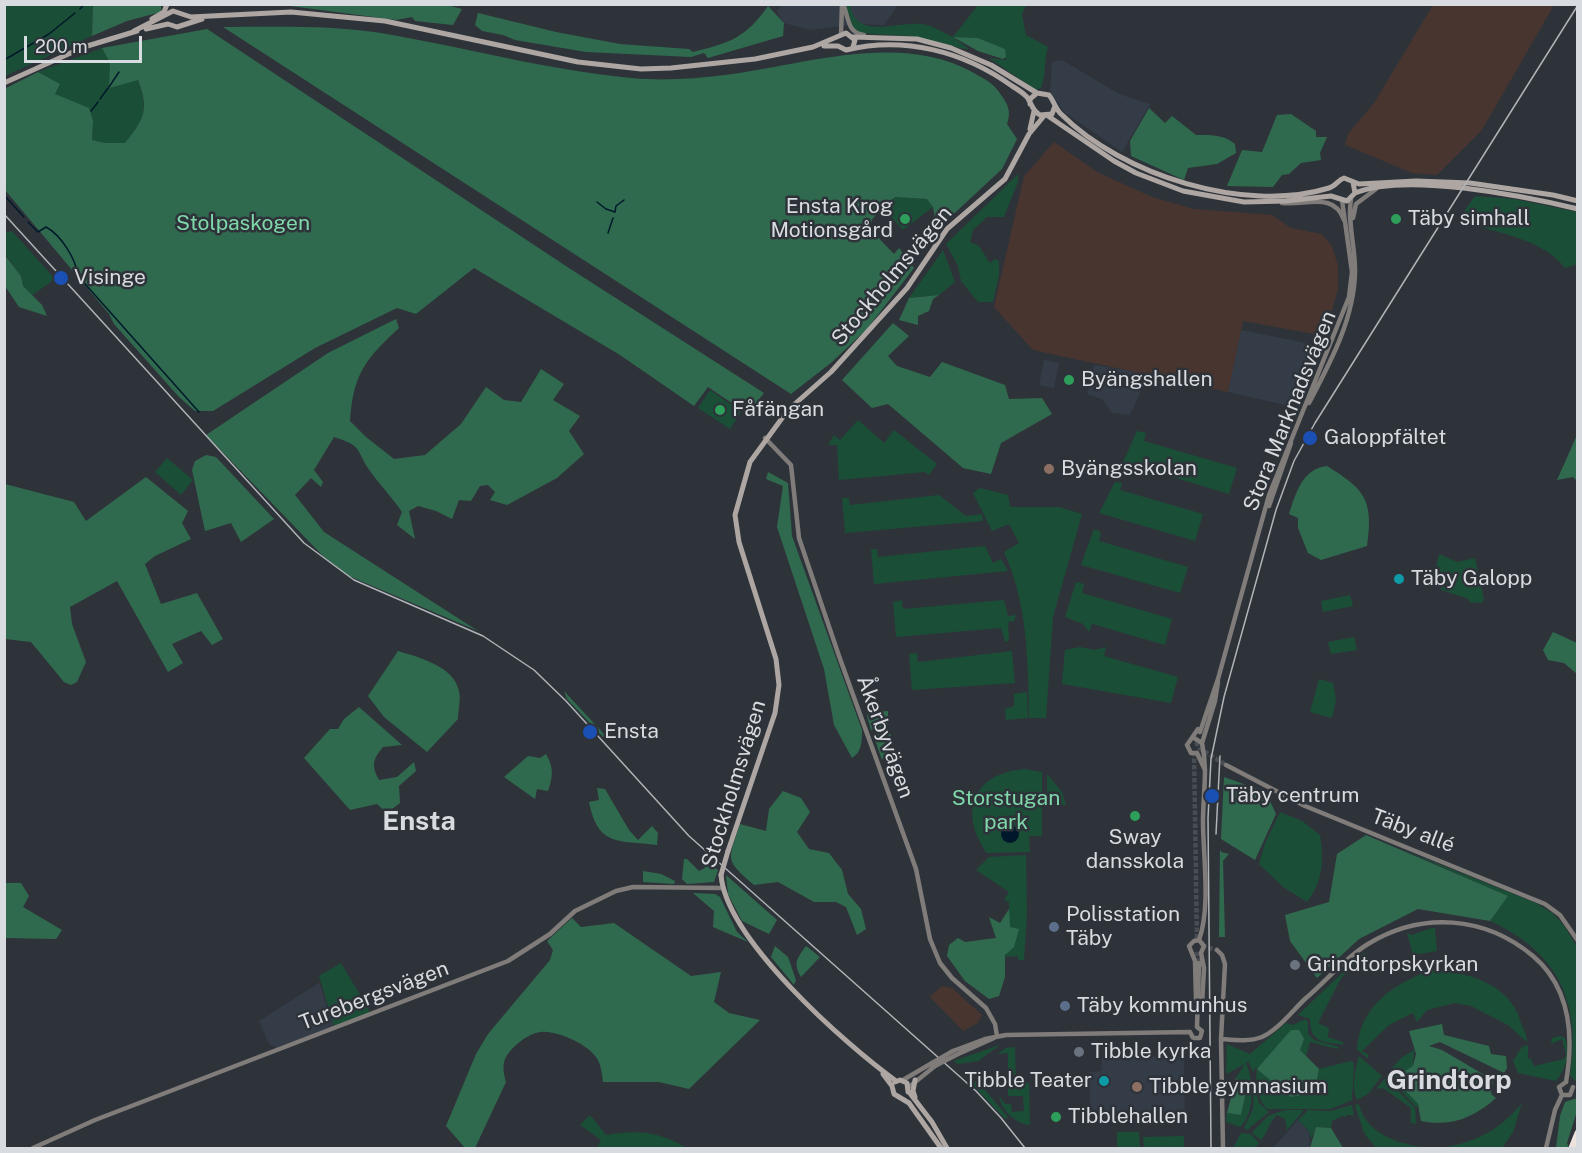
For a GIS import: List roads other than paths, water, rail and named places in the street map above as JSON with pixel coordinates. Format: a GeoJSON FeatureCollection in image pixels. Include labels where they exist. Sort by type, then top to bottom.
{"type":"FeatureCollection","features":[{"type":"Feature","properties":{"kind":"highway"},"geometry":{"type":"LineString","coordinates":[[1572,1149],[1578,1133]]}},
{"type":"Feature","properties":{"kind":"main road"},"geometry":{"type":"LineString","coordinates":[[168,24],[169,4]]}},
{"type":"Feature","properties":{"kind":"main road"},"geometry":{"type":"LineString","coordinates":[[4,83],[66,54],[161,15],[169,4]]}},
{"type":"Feature","properties":{"kind":"main road"},"geometry":{"type":"LineString","coordinates":[[176,4],[181,24]]}},
{"type":"Feature","properties":{"kind":"main road"},"geometry":{"type":"LineString","coordinates":[[104,40],[134,31],[168,24],[174,27],[211,17],[291,12],[366,19],[579,62],[641,69],[735,62],[813,47],[838,46],[846,50],[854,47],[894,44],[939,51],[998,76],[1027,97],[1034,111],[1046,116],[1114,161],[1159,183],[1208,197],[1232,201],[1273,202],[1336,197],[1342,201],[1376,189],[1468,188],[1578,209]]}},
{"type":"Feature","properties":{"kind":"main road"},"geometry":{"type":"LineString","coordinates":[[134,31],[169,14],[211,17]]}},
{"type":"Feature","properties":{"kind":"main road"},"geometry":{"type":"LineString","coordinates":[[838,46],[840,36]]}},
{"type":"Feature","properties":{"kind":"main road"},"geometry":{"type":"LineString","coordinates":[[813,47],[840,36],[882,36],[917,39],[951,48],[991,65],[1037,93],[1049,95],[1060,114],[1114,153],[1183,183],[1256,195],[1285,194],[1335,185],[1341,179],[1353,182],[1470,183],[1553,195],[1578,201]]}},
{"type":"Feature","properties":{"kind":"main road"},"geometry":{"type":"LineString","coordinates":[[852,36],[854,47]]}},
{"type":"Feature","properties":{"kind":"main road"},"geometry":{"type":"LineString","coordinates":[[1030,104],[1030,99],[1037,93]]}},
{"type":"Feature","properties":{"kind":"main road"},"geometry":{"type":"LineString","coordinates":[[1046,116],[1055,106]]}},
{"type":"Feature","properties":{"kind":"main road","name":"Stockholmsvägen"},"geometry":{"type":"LineString","coordinates":[[1029,134],[1034,111]]}},
{"type":"Feature","properties":{"kind":"main road","name":"Stockholmsvägen"},"geometry":{"type":"LineString","coordinates":[[897,1082],[811,1006],[778,972],[741,925],[722,888],[721,875],[728,852],[776,713],[779,685],[776,659],[742,554],[735,515],[750,462],[765,438],[788,410],[831,372],[860,342],[907,288],[947,229],[1005,179],[1029,134],[1046,116]]}},
{"type":"Feature","properties":{"kind":"main road"},"geometry":{"type":"LineString","coordinates":[[1353,182],[1353,196]]}},
{"type":"Feature","properties":{"kind":"main road"},"geometry":{"type":"LineString","coordinates":[[1335,185],[1336,197]]}},
{"type":"Feature","properties":{"kind":"main road"},"geometry":{"type":"LineString","coordinates":[[915,1080],[913,1093],[947,1149]]}},
{"type":"Feature","properties":{"kind":"main road"},"geometry":{"type":"LineString","coordinates":[[926,1114],[909,1089],[897,1082],[894,1094],[901,1097],[915,1110],[940,1149]]}},
{"type":"Feature","properties":{"kind":"main road"},"geometry":{"type":"LineString","coordinates":[[901,1097],[909,1089]]}},
{"type":"Feature","properties":{"kind":"street"},"geometry":{"type":"LineString","coordinates":[[840,36],[843,4]]}},
{"type":"Feature","properties":{"kind":"street"},"geometry":{"type":"LineString","coordinates":[[843,4],[847,30],[852,36]]}},
{"type":"Feature","properties":{"kind":"street"},"geometry":{"type":"LineString","coordinates":[[843,4],[853,31],[861,35],[882,36]]}},
{"type":"Feature","properties":{"kind":"street"},"geometry":{"type":"LineString","coordinates":[[1349,226],[1356,204],[1376,189]]}},
{"type":"Feature","properties":{"kind":"street","name":"Stora Marknadsvägen"},"geometry":{"type":"LineString","coordinates":[[1349,226],[1353,196]]}},
{"type":"Feature","properties":{"kind":"street"},"geometry":{"type":"LineString","coordinates":[[1273,202],[1297,204],[1328,201],[1338,208],[1349,226]]}},
{"type":"Feature","properties":{"kind":"street","name":"Stora Marknadsvägen"},"geometry":{"type":"LineString","coordinates":[[1200,732],[1218,679],[1260,528],[1303,416],[1334,346],[1355,283],[1349,226],[1342,201]]}},
{"type":"Feature","properties":{"kind":"street","name":"Åkerbyvägen"},"geometry":{"type":"LineString","coordinates":[[765,438],[791,465],[799,538],[838,656],[916,869],[930,939],[940,963],[952,978],[986,1008],[995,1024],[997,1036]]}},
{"type":"Feature","properties":{"kind":"street","name":"Stora Marknadsvägen"},"geometry":{"type":"LineString","coordinates":[[1194,738],[1213,684],[1218,679]]}},
{"type":"Feature","properties":{"kind":"street","name":"Stora Marknadsvägen"},"geometry":{"type":"LineString","coordinates":[[1205,772],[1207,765],[1202,744],[1215,701],[1218,679]]}},
{"type":"Feature","properties":{"kind":"street"},"geometry":{"type":"LineString","coordinates":[[1194,738],[1202,744],[1197,753],[1191,753],[1187,748],[1188,741],[1194,738]]}},
{"type":"Feature","properties":{"kind":"street","name":"Stora Marknadsvägen"},"geometry":{"type":"LineString","coordinates":[[1197,753],[1202,758],[1205,772],[1204,915],[1199,940]]}},
{"type":"Feature","properties":{"kind":"street","name":"Täby allé"},"geometry":{"type":"LineString","coordinates":[[1226,765],[1305,806],[1545,904],[1560,915],[1578,941]]}},
{"type":"Feature","properties":{"kind":"street","name":"Turebergsvägen"},"geometry":{"type":"LineString","coordinates":[[33,1149],[95,1120],[508,961],[550,934],[575,911],[608,894],[633,887],[722,888]]}},
{"type":"Feature","properties":{"kind":"street"},"geometry":{"type":"LineString","coordinates":[[1221,1039],[1242,1040],[1265,1035],[1366,945],[1392,931],[1422,923],[1464,923],[1489,929],[1513,941],[1538,960],[1553,979],[1564,1001],[1571,1032],[1566,1082],[1559,1088],[1562,1095],[1555,1110],[1546,1149]]}},
{"type":"Feature","properties":{"kind":"street"},"geometry":{"type":"LineString","coordinates":[[1197,1027],[1204,999],[1204,968],[1201,953],[1204,946],[1199,940],[1190,944],[1193,953],[1196,999],[1200,1011]]}},
{"type":"Feature","properties":{"kind":"street"},"geometry":{"type":"LineString","coordinates":[[1217,950],[1222,955],[1225,964],[1221,1039],[1223,1149]]}},
{"type":"Feature","properties":{"kind":"street"},"geometry":{"type":"LineString","coordinates":[[1193,953],[1201,953]]}},
{"type":"Feature","properties":{"kind":"street"},"geometry":{"type":"LineString","coordinates":[[1199,963],[1200,1011]]}},
{"type":"Feature","properties":{"kind":"street"},"geometry":{"type":"LineString","coordinates":[[1190,1032],[1193,1038],[1200,1038],[1202,1031],[1197,1027]]}},
{"type":"Feature","properties":{"kind":"street"},"geometry":{"type":"LineString","coordinates":[[897,1082],[954,1053],[997,1036],[1190,1032],[1192,1028],[1197,1027]]}},
{"type":"Feature","properties":{"kind":"street"},"geometry":{"type":"LineString","coordinates":[[909,1089],[915,1080],[933,1065]]}},
{"type":"Feature","properties":{"kind":"street"},"geometry":{"type":"LineString","coordinates":[[1562,1095],[1570,1095],[1575,1085],[1566,1082]]}},
{"type":"Feature","properties":{"kind":"water"},"geometry":{"type":"Polygon","coordinates":[[[1010,825],[1016,828],[1019,834],[1016,840],[1010,843],[1004,840],[1001,834],[1004,828],[1010,825]]]}},
{"type":"Feature","properties":{"kind":"waterway"},"geometry":{"type":"LineString","coordinates":[[80,9],[84,4]]}},
{"type":"Feature","properties":{"kind":"waterway"},"geometry":{"type":"LineString","coordinates":[[4,60],[49,34],[75,13]]}},
{"type":"Feature","properties":{"kind":"waterway"},"geometry":{"type":"LineString","coordinates":[[109,87],[119,72]]}},
{"type":"Feature","properties":{"kind":"waterway"},"geometry":{"type":"LineString","coordinates":[[100,99],[108,88]]}},
{"type":"Feature","properties":{"kind":"waterway"},"geometry":{"type":"LineString","coordinates":[[91,111],[98,102]]}},
{"type":"Feature","properties":{"kind":"waterway"},"geometry":{"type":"LineString","coordinates":[[4,195],[24,217]]}},
{"type":"Feature","properties":{"kind":"waterway"},"geometry":{"type":"LineString","coordinates":[[597,202],[615,212],[616,206],[624,200]]}},
{"type":"Feature","properties":{"kind":"waterway"},"geometry":{"type":"LineString","coordinates":[[608,233],[613,218]]}},
{"type":"Feature","properties":{"kind":"waterway"},"geometry":{"type":"LineString","coordinates":[[28,222],[38,232],[46,227],[57,236],[71,255],[78,276],[199,412]]}},
{"type":"Feature","properties":{"kind":"tunnel"},"geometry":{"type":"LineString","coordinates":[[1196,742],[1199,748],[1226,765]]}},
{"type":"Feature","properties":{"kind":"tunnel"},"geometry":{"type":"LineString","coordinates":[[1194,752],[1197,942]]}},
{"type":"Feature","properties":{"kind":"tunnel"},"geometry":{"type":"LineString","coordinates":[[1202,946],[1217,950]]}},
{"type":"Feature","properties":{"kind":"tunnel"},"geometry":{"type":"LineString","coordinates":[[1196,952],[1199,963]]}},
{"type":"Feature","properties":{"kind":"railway"},"geometry":{"type":"LineString","coordinates":[[1211,1148],[1208,818],[1211,759],[1224,697],[1276,510],[1294,461],[1315,423],[1578,5]]}},
{"type":"Feature","properties":{"kind":"railway"},"geometry":{"type":"LineString","coordinates":[[4,214],[304,543],[354,580],[483,636],[534,670],[566,701],[689,836],[976,1091],[1025,1148]]}},
{"type":"Feature","properties":{"kind":"railway"},"geometry":{"type":"LineString","coordinates":[[1216,834],[1220,756]]}},
{"type":"Feature","properties":{"kind":"place","name":"Ensta Krog Motionsgård"},"geometry":{"type":"Point","coordinates":[905,219]}},
{"type":"Feature","properties":{"kind":"place","name":"Täby simhall"},"geometry":{"type":"Point","coordinates":[1396,219]}},
{"type":"Feature","properties":{"kind":"place","name":"Visinge"},"geometry":{"type":"Point","coordinates":[61,278]}},
{"type":"Feature","properties":{"kind":"place","name":"Byängshallen"},"geometry":{"type":"Point","coordinates":[1069,380]}},
{"type":"Feature","properties":{"kind":"place","name":"Fåfängan"},"geometry":{"type":"Point","coordinates":[720,410]}},
{"type":"Feature","properties":{"kind":"place","name":"Galoppfältet"},"geometry":{"type":"Point","coordinates":[1310,438]}},
{"type":"Feature","properties":{"kind":"place","name":"Byängsskolan"},"geometry":{"type":"Point","coordinates":[1049,469]}},
{"type":"Feature","properties":{"kind":"place","name":"Täby Galopp"},"geometry":{"type":"Point","coordinates":[1399,579]}},
{"type":"Feature","properties":{"kind":"place","name":"Ensta"},"geometry":{"type":"Point","coordinates":[590,732]}},
{"type":"Feature","properties":{"kind":"place","name":"Täby centrum"},"geometry":{"type":"Point","coordinates":[1212,796]}},
{"type":"Feature","properties":{"kind":"place","name":"Sway dansskola"},"geometry":{"type":"Point","coordinates":[1135,816]}},
{"type":"Feature","properties":{"kind":"place","name":"Polisstation Täby"},"geometry":{"type":"Point","coordinates":[1054,927]}},
{"type":"Feature","properties":{"kind":"place","name":"Grindtorpskyrkan"},"geometry":{"type":"Point","coordinates":[1295,965]}},
{"type":"Feature","properties":{"kind":"place","name":"Täby kommunhus"},"geometry":{"type":"Point","coordinates":[1065,1006]}},
{"type":"Feature","properties":{"kind":"place","name":"Tibble kyrka"},"geometry":{"type":"Point","coordinates":[1079,1052]}},
{"type":"Feature","properties":{"kind":"place","name":"Tibble Teater"},"geometry":{"type":"Point","coordinates":[1104,1081]}},
{"type":"Feature","properties":{"kind":"place","name":"Tibble gymnasium"},"geometry":{"type":"Point","coordinates":[1137,1087]}},
{"type":"Feature","properties":{"kind":"place","name":"Tibblehallen"},"geometry":{"type":"Point","coordinates":[1056,1117]}},
{"type":"Feature","properties":{"kind":"district","name":"Ensta"},"geometry":{"type":"Point","coordinates":[419,822]}},
{"type":"Feature","properties":{"kind":"district","name":"Grindtorp"},"geometry":{"type":"Point","coordinates":[1449,1081]}},
{"type":"Feature","properties":{"kind":"park label","name":"Stolpaskogen"},"geometry":{"type":"Point","coordinates":[243,224]}},
{"type":"Feature","properties":{"kind":"park label","name":"Storstugan park"},"geometry":{"type":"Point","coordinates":[1006,811]}}]}
